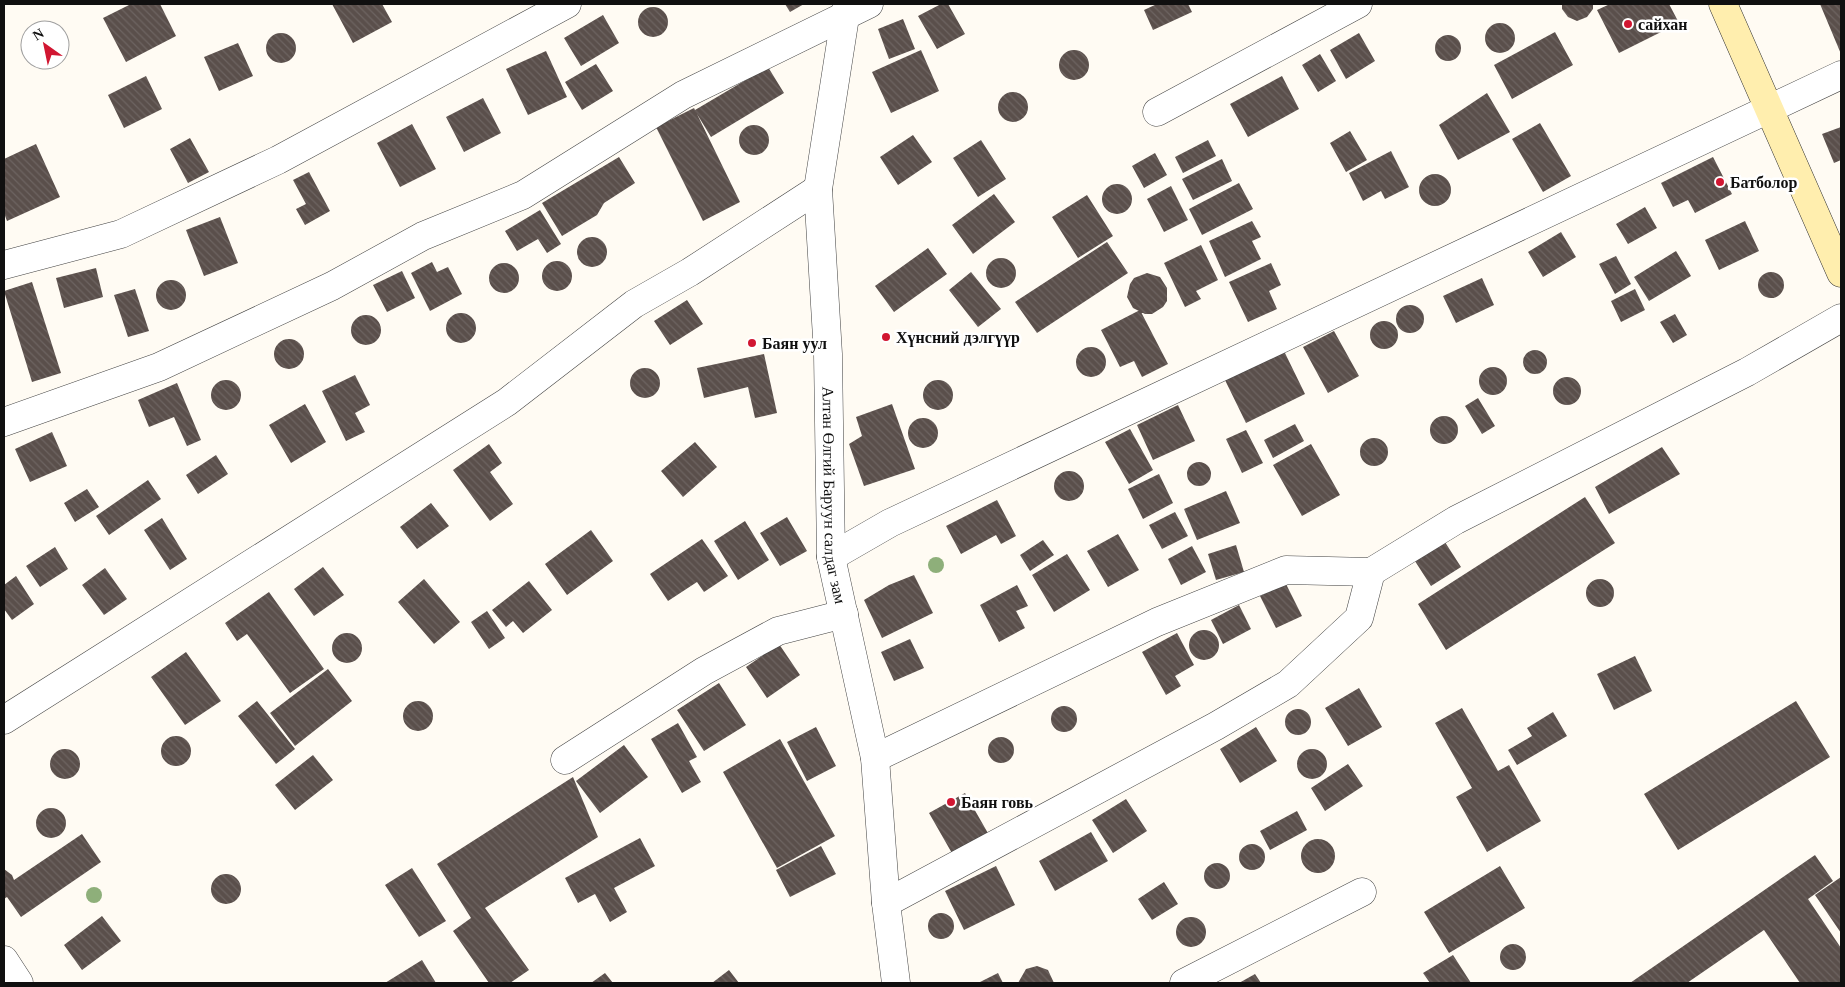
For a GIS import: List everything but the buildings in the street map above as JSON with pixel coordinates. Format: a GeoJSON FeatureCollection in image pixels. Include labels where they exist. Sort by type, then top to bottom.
{"type":"FeatureCollection","features":[{"type":"Feature","properties":{"kind":"main road"},"geometry":{"type":"LineString","coordinates":[[1723,4],[1771,109],[1841,273]]}},
{"type":"Feature","properties":{"kind":"street"},"geometry":{"type":"LineString","coordinates":[[4,265],[121,234],[278,160],[567,4]]}},
{"type":"Feature","properties":{"kind":"street"},"geometry":{"type":"LineString","coordinates":[[4,422],[158,367],[332,286],[423,236],[523,195],[682,95],[845,10],[869,4]]}},
{"type":"Feature","properties":{"kind":"street"},"geometry":{"type":"LineString","coordinates":[[1157,112],[1358,4]]}},
{"type":"Feature","properties":{"kind":"street","name":"Алтан Өлгий Баруун салдаг зам"},"geometry":{"type":"LineString","coordinates":[[845,10],[818,189],[828,354],[831,557],[875,758],[886,903],[896,983]]}},
{"type":"Feature","properties":{"kind":"street"},"geometry":{"type":"LineString","coordinates":[[831,557],[890,523],[1841,75]]}},
{"type":"Feature","properties":{"kind":"street"},"geometry":{"type":"LineString","coordinates":[[4,720],[507,402],[634,304],[690,272],[818,189]]}},
{"type":"Feature","properties":{"kind":"street"},"geometry":{"type":"LineString","coordinates":[[875,758],[1157,622],[1286,570],[1371,572],[1456,520],[1747,372],[1841,318]]}},
{"type":"Feature","properties":{"kind":"street"},"geometry":{"type":"LineString","coordinates":[[886,903],[1216,726],[1288,684],[1359,618],[1371,572]]}},
{"type":"Feature","properties":{"kind":"street"},"geometry":{"type":"LineString","coordinates":[[565,760],[704,671],[778,631],[844,614]]}},
{"type":"Feature","properties":{"kind":"street"},"geometry":{"type":"LineString","coordinates":[[1184,983],[1362,892]]}},
{"type":"Feature","properties":{"kind":"street"},"geometry":{"type":"LineString","coordinates":[[4,960],[19,983]]}},
{"type":"Feature","properties":{"kind":"place","name":"сайхан"},"geometry":{"type":"Point","coordinates":[1628,24]}},
{"type":"Feature","properties":{"kind":"place","name":"Батболор"},"geometry":{"type":"Point","coordinates":[1720,182]}},
{"type":"Feature","properties":{"kind":"place","name":"Хүнсний дэлгүүр"},"geometry":{"type":"Point","coordinates":[886,337]}},
{"type":"Feature","properties":{"kind":"place","name":"Баян уул"},"geometry":{"type":"Point","coordinates":[752,343]}},
{"type":"Feature","properties":{"kind":"place","name":"Баян говь"},"geometry":{"type":"Point","coordinates":[951,802]}}]}
